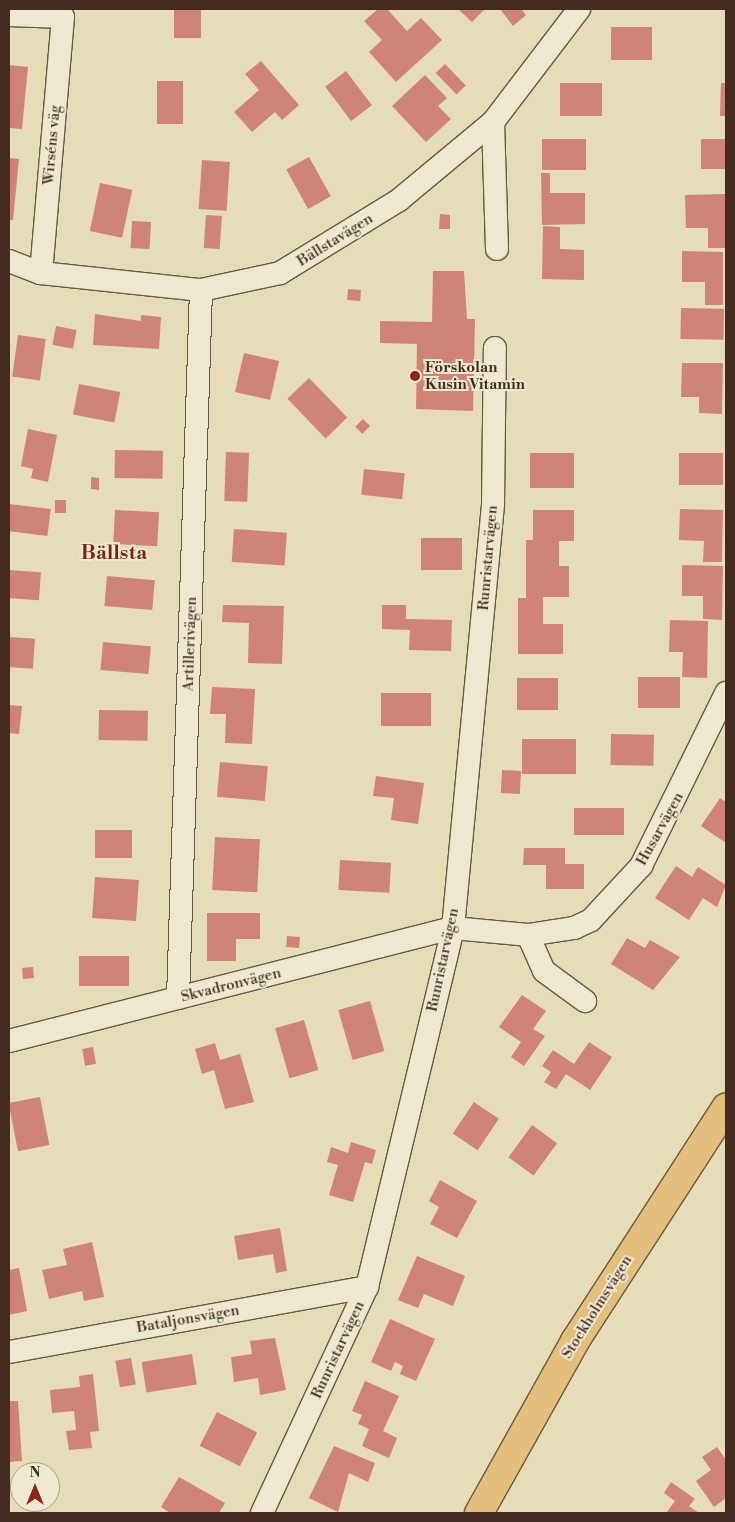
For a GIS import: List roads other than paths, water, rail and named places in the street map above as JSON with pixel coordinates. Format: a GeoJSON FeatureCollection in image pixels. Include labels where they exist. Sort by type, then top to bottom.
{"type":"FeatureCollection","features":[{"type":"Feature","properties":{"kind":"main road","name":"Stockholmsvägen"},"geometry":{"type":"LineString","coordinates":[[479,1513],[575,1341],[726,1108]]}},
{"type":"Feature","properties":{"kind":"street","name":"Bällstavägen"},"geometry":{"type":"LineString","coordinates":[[9,261],[41,274],[201,290],[280,273],[399,200],[493,122],[579,9]]}},
{"type":"Feature","properties":{"kind":"street","name":"Wirséns väg"},"geometry":{"type":"LineString","coordinates":[[9,15],[63,13],[41,274]]}},
{"type":"Feature","properties":{"kind":"street"},"geometry":{"type":"LineString","coordinates":[[493,122],[497,249]]}},
{"type":"Feature","properties":{"kind":"street","name":"Artillerivägen"},"geometry":{"type":"LineString","coordinates":[[178,998],[201,290]]}},
{"type":"Feature","properties":{"kind":"street","name":"Runristarvägen"},"geometry":{"type":"LineString","coordinates":[[262,1513],[367,1287],[453,928],[493,503],[495,348]]}},
{"type":"Feature","properties":{"kind":"street","name":"Husarvägen"},"geometry":{"type":"LineString","coordinates":[[453,928],[528,935],[574,928],[591,920],[642,866],[726,693]]}},
{"type":"Feature","properties":{"kind":"street","name":"Skvadronvägen"},"geometry":{"type":"LineString","coordinates":[[9,1042],[453,928]]}},
{"type":"Feature","properties":{"kind":"street"},"geometry":{"type":"LineString","coordinates":[[528,935],[544,971],[585,1001]]}},
{"type":"Feature","properties":{"kind":"street","name":"Bataljonsvägen"},"geometry":{"type":"LineString","coordinates":[[9,1352],[367,1287]]}},
{"type":"Feature","properties":{"kind":"place","name":"Förskolan Kusin Vitamin"},"geometry":{"type":"Point","coordinates":[415,376]}},
{"type":"Feature","properties":{"kind":"district","name":"Bällsta"},"geometry":{"type":"Point","coordinates":[114,553]}}]}
